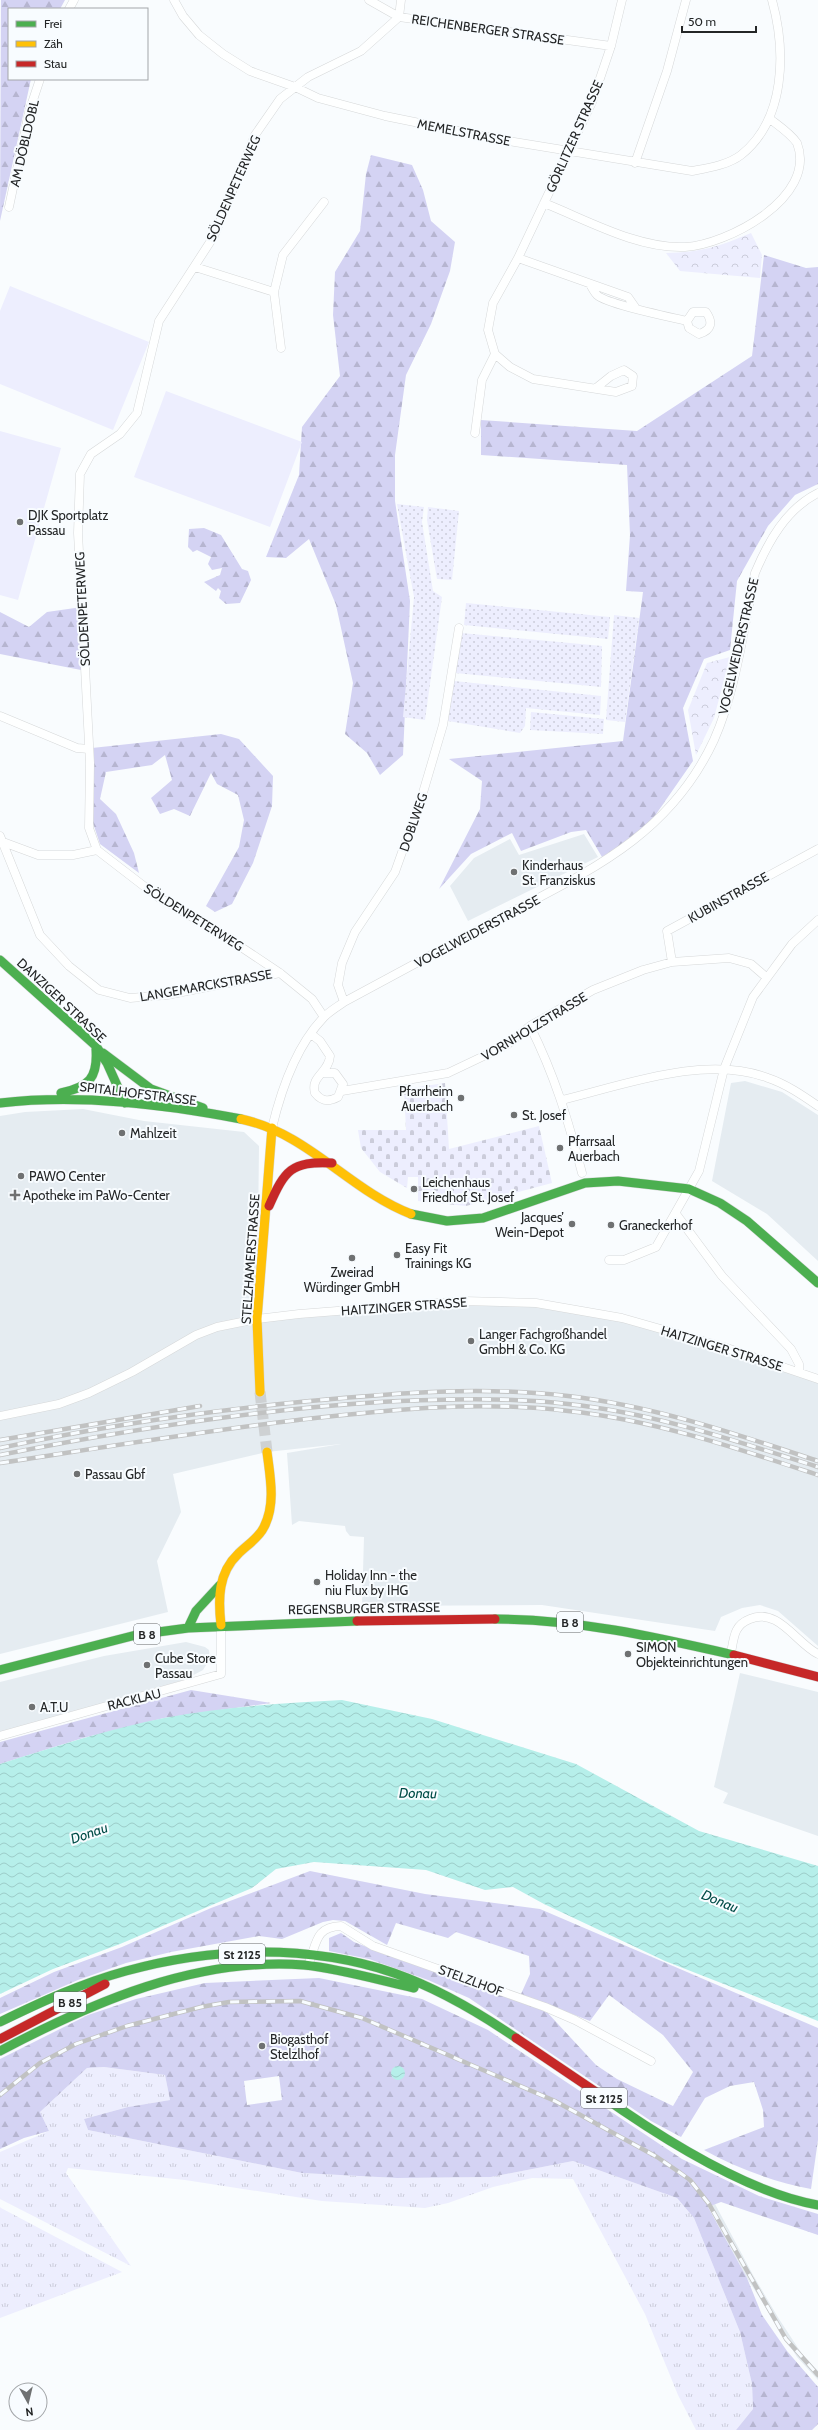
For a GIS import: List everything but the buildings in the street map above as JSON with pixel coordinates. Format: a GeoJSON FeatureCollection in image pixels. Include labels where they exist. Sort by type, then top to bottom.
{"type":"FeatureCollection","features":[{"type":"Feature","properties":{"kind":"main road","name":"DANZIGER STRASSE"},"geometry":{"type":"LineString","coordinates":[[0,960],[96,1047],[107,1063],[125,1102]]}},
{"type":"Feature","properties":{"kind":"main road"},"geometry":{"type":"LineString","coordinates":[[34,1098],[72,1091],[90,1082],[96,1074],[98,1064],[96,1047]]}},
{"type":"Feature","properties":{"kind":"main road"},"geometry":{"type":"LineString","coordinates":[[96,1047],[150,1089],[174,1099],[240,1118]]}},
{"type":"Feature","properties":{"kind":"main road","name":"SPITALHOFSTRASSE"},"geometry":{"type":"LineString","coordinates":[[0,1102],[34,1098],[74,1098],[125,1102],[240,1118],[272,1128],[305,1143],[384,1204],[427,1220],[446,1222],[483,1218],[585,1183],[618,1181],[689,1189],[720,1203],[747,1221],[818,1283]]}},
{"type":"Feature","properties":{"kind":"main road","name":"STELZHAMERSTRASSE"},"geometry":{"type":"LineString","coordinates":[[260,1392],[257,1319],[272,1128]]}},
{"type":"Feature","properties":{"kind":"main road"},"geometry":{"type":"LineString","coordinates":[[266,1212],[282,1179],[288,1171],[306,1161],[332,1163]]}},
{"type":"Feature","properties":{"kind":"main road"},"geometry":{"type":"LineString","coordinates":[[188,1628],[196,1611],[220,1585],[226,1571],[237,1556],[263,1528],[269,1513],[271,1482],[267,1452]]}},
{"type":"Feature","properties":{"kind":"main road"},"geometry":{"type":"LineString","coordinates":[[220,1585],[219,1607],[221,1625]]}},
{"type":"Feature","properties":{"kind":"main road","name":"REGENSBURGER STRASSE"},"geometry":{"type":"LineString","coordinates":[[0,1670],[129,1637],[188,1628],[316,1621],[535,1619],[616,1629],[731,1653],[818,1677]]}},
{"type":"Feature","properties":{"kind":"main road","name":"St 2125"},"geometry":{"type":"LineString","coordinates":[[141,1968],[172,1961],[231,1955],[312,1955],[366,1965],[442,1994],[487,2019],[662,2137],[772,2192],[818,2205]]}},
{"type":"Feature","properties":{"kind":"main road","name":"St 2125"},"geometry":{"type":"LineString","coordinates":[[0,2051],[47,2025],[92,2005],[144,1985],[202,1971],[244,1967],[309,1966],[442,1994]]}},
{"type":"Feature","properties":{"kind":"main road"},"geometry":{"type":"LineString","coordinates":[[0,2022],[80,1986],[141,1968]]}},
{"type":"Feature","properties":{"kind":"main road","name":"B 85"},"geometry":{"type":"LineString","coordinates":[[0,2039],[82,1995],[141,1968]]}},
{"type":"Feature","properties":{"kind":"street"},"geometry":{"type":"LineString","coordinates":[[174,0],[183,16],[199,35],[223,54],[250,71],[295,87]]}},
{"type":"Feature","properties":{"kind":"street","name":"REICHENBERGER STRASSE"},"geometry":{"type":"LineString","coordinates":[[369,0],[399,17],[611,46]]}},
{"type":"Feature","properties":{"kind":"street"},"geometry":{"type":"LineString","coordinates":[[399,17],[401,0]]}},
{"type":"Feature","properties":{"kind":"street","name":"GÖRLITZER STRASSE"},"geometry":{"type":"LineString","coordinates":[[494,354],[488,330],[493,303],[518,258],[592,102],[611,46],[622,0]]}},
{"type":"Feature","properties":{"kind":"street"},"geometry":{"type":"LineString","coordinates":[[635,163],[667,71],[686,0]]}},
{"type":"Feature","properties":{"kind":"street","name":"MEMELSTRASSE"},"geometry":{"type":"LineString","coordinates":[[295,87],[318,98],[385,116],[635,163],[692,171],[715,167],[740,156],[757,140],[770,119],[778,92],[780,63],[780,26],[772,0]]}},
{"type":"Feature","properties":{"kind":"street","name":"SÖLDENPETERWEG"},"geometry":{"type":"LineString","coordinates":[[324,1017],[312,999],[280,973],[223,935],[158,897],[97,850],[89,828],[89,749],[78,533],[80,474],[91,454],[120,434],[137,413],[159,321],[214,236],[255,135],[280,99],[308,77],[361,51],[399,17]]}},
{"type":"Feature","properties":{"kind":"street","name":"AM DÖBLDOBL"},"geometry":{"type":"LineString","coordinates":[[9,207],[29,112],[40,80]]}},
{"type":"Feature","properties":{"kind":"street"},"geometry":{"type":"LineString","coordinates":[[544,203],[645,244],[686,247],[724,239],[758,223],[782,205],[800,184],[803,169],[802,155],[797,143],[770,119]]}},
{"type":"Feature","properties":{"kind":"street"},"geometry":{"type":"LineString","coordinates":[[281,348],[274,292],[283,255],[324,202]]}},
{"type":"Feature","properties":{"kind":"street"},"geometry":{"type":"LineString","coordinates":[[518,258],[628,297],[635,307],[687,321]]}},
{"type":"Feature","properties":{"kind":"street"},"geometry":{"type":"LineString","coordinates":[[195,267],[274,292]]}},
{"type":"Feature","properties":{"kind":"street"},"geometry":{"type":"LineString","coordinates":[[475,433],[482,380],[494,354],[510,367],[533,379],[596,388]]}},
{"type":"Feature","properties":{"kind":"street","name":"VOGELWEIDERSTRASSE"},"geometry":{"type":"LineString","coordinates":[[272,1128],[288,1074],[311,1034],[324,1017],[344,1002],[598,867],[640,836],[660,816],[685,787],[714,739],[730,694],[754,573],[762,555],[789,515],[798,506],[818,492]]}},
{"type":"Feature","properties":{"kind":"street","name":"DOBLWEG"},"geometry":{"type":"LineString","coordinates":[[344,1002],[338,985],[342,963],[355,932],[395,872],[422,796],[443,725],[459,628]]}},
{"type":"Feature","properties":{"kind":"street"},"geometry":{"type":"LineString","coordinates":[[0,716],[77,748],[89,749]]}},
{"type":"Feature","properties":{"kind":"street","name":"LANGEMARCKSTRASSE"},"geometry":{"type":"LineString","coordinates":[[2,839],[38,855],[73,855],[97,850]]}},
{"type":"Feature","properties":{"kind":"street","name":"LANGEMARCKSTRASSE"},"geometry":{"type":"LineString","coordinates":[[2,839],[40,934],[69,966],[100,990],[130,998],[167,995],[280,973]]}},
{"type":"Feature","properties":{"kind":"street","name":"KUBINSTRASSE"},"geometry":{"type":"LineString","coordinates":[[672,962],[667,931],[818,849]]}},
{"type":"Feature","properties":{"kind":"street"},"geometry":{"type":"LineString","coordinates":[[608,1260],[624,1260],[656,1247],[699,1171],[724,1069],[753,997],[766,977],[792,944],[818,920]]}},
{"type":"Feature","properties":{"kind":"street","name":"VORNHOLZSTRASSE"},"geometry":{"type":"LineString","coordinates":[[311,1034],[320,1041],[330,1056],[327,1068],[314,1081],[315,1093],[319,1098],[332,1101],[338,1097],[342,1091],[448,1073],[507,1045],[530,1026],[593,990],[642,970],[672,962],[729,958],[751,964],[766,977]]}},
{"type":"Feature","properties":{"kind":"street"},"geometry":{"type":"LineString","coordinates":[[530,1026],[548,1062],[562,1100],[582,1173]]}},
{"type":"Feature","properties":{"kind":"street"},"geometry":{"type":"LineString","coordinates":[[562,1100],[680,1072],[724,1069],[767,1077],[799,1093],[818,1106]]}},
{"type":"Feature","properties":{"kind":"street"},"geometry":{"type":"LineString","coordinates":[[322,1073],[329,1071],[340,1078],[342,1091]]}},
{"type":"Feature","properties":{"kind":"street"},"geometry":{"type":"LineString","coordinates":[[676,1214],[722,1276],[791,1349],[799,1364],[799,1372]]}},
{"type":"Feature","properties":{"kind":"street","name":"HAITZINGER STRASSE"},"geometry":{"type":"LineString","coordinates":[[0,1416],[59,1404],[111,1383],[196,1335],[217,1327],[257,1319],[464,1301],[536,1304],[622,1318],[724,1347],[818,1378]]}},
{"type":"Feature","properties":{"kind":"street"},"geometry":{"type":"LineString","coordinates":[[731,1653],[734,1632],[741,1623],[754,1617],[766,1617],[778,1621],[802,1644],[818,1654]]}},
{"type":"Feature","properties":{"kind":"street","name":"RACKLAU"},"geometry":{"type":"LineString","coordinates":[[0,1736],[221,1674],[221,1625]]}},
{"type":"Feature","properties":{"kind":"street","name":"STELZLHOF"},"geometry":{"type":"LineString","coordinates":[[309,1966],[320,1934],[325,1929],[341,1926],[373,1946],[545,2007],[574,2020],[651,2061]]}},
{"type":"Feature","properties":{"kind":"shaded area","name":"Kinderhaus St. Franziskus"},"geometry":{"type":"Polygon","coordinates":[[[584,834],[598,857],[468,921],[450,886],[474,858],[510,839],[519,855],[584,834]]]}},
{"type":"Feature","properties":{"kind":"shaded area"},"geometry":{"type":"Polygon","coordinates":[[[745,1081],[782,1092],[818,1115],[818,1261],[767,1214],[712,1181],[731,1083],[745,1081]]]}},
{"type":"Feature","properties":{"kind":"shaded area"},"geometry":{"type":"Polygon","coordinates":[[[83,1109],[144,1121],[244,1132],[259,1146],[257,1319],[484,1301],[607,1315],[818,1378],[818,1646],[778,1611],[760,1605],[742,1608],[721,1617],[715,1631],[542,1605],[362,1606],[364,1537],[350,1536],[346,1531],[345,1526],[299,1521],[292,1525],[287,1453],[341,1444],[267,1452],[173,1474],[181,1512],[157,1561],[168,1612],[0,1654],[0,1116],[25,1112],[83,1109]]]}},
{"type":"Feature","properties":{"kind":"shaded area"},"geometry":{"type":"Polygon","coordinates":[[[186,1642],[205,1647],[209,1650],[210,1659],[203,1670],[184,1680],[0,1733],[0,1682],[104,1656],[186,1642]]]}},
{"type":"Feature","properties":{"kind":"shaded area"},"geometry":{"type":"Polygon","coordinates":[[[740,1673],[818,1692],[818,1836],[723,1803],[728,1793],[714,1787],[740,1673]]]}},
{"type":"Feature","properties":{"kind":"shaded area"},"geometry":{"type":"Polygon","coordinates":[[[715,2204],[753,2275],[779,2319],[802,2354],[818,2371],[818,2380],[797,2357],[747,2278],[708,2207],[715,2204]]]}},
{"type":"Feature","properties":{"kind":"green space"},"geometry":{"type":"Polygon","coordinates":[[[1,0],[65,0],[61,8],[8,8],[8,80],[31,80],[0,221],[1,0]]]}},
{"type":"Feature","properties":{"kind":"green space"},"geometry":{"type":"Polygon","coordinates":[[[371,155],[412,165],[423,190],[431,221],[455,242],[450,271],[431,324],[406,375],[395,455],[395,501],[410,601],[403,755],[380,775],[367,753],[345,734],[353,683],[336,605],[309,539],[286,558],[266,557],[299,475],[302,427],[340,376],[333,315],[335,272],[360,231],[366,174],[371,155]]]}},
{"type":"Feature","properties":{"kind":"green space"},"geometry":{"type":"Polygon","coordinates":[[[751,233],[762,255],[760,278],[680,271],[666,253],[709,248],[751,233]]]}},
{"type":"Feature","properties":{"kind":"green space"},"geometry":{"type":"Polygon","coordinates":[[[764,255],[806,268],[818,267],[818,484],[795,495],[768,526],[737,581],[730,650],[704,659],[683,708],[693,761],[652,820],[626,842],[602,857],[586,830],[571,832],[521,851],[512,833],[471,854],[439,889],[480,809],[482,781],[449,759],[623,741],[643,592],[626,591],[630,535],[627,465],[481,455],[481,420],[637,431],[752,356],[764,255]]]}},
{"type":"Feature","properties":{"kind":"green space"},"geometry":{"type":"Polygon","coordinates":[[[10,286],[149,342],[113,430],[0,384],[0,311],[10,286]]]}},
{"type":"Feature","properties":{"kind":"green space"},"geometry":{"type":"Polygon","coordinates":[[[166,391],[302,442],[270,527],[134,477],[166,391]]]}},
{"type":"Feature","properties":{"kind":"green space","name":"DJK Sportplatz Passau"},"geometry":{"type":"Polygon","coordinates":[[[0,431],[61,448],[18,600],[0,595],[0,431]]]}},
{"type":"Feature","properties":{"kind":"green space"},"geometry":{"type":"Polygon","coordinates":[[[397,504],[424,507],[422,522],[433,591],[442,597],[425,720],[403,717],[414,597],[397,504]]]}},
{"type":"Feature","properties":{"kind":"green space"},"geometry":{"type":"Polygon","coordinates":[[[428,507],[459,511],[452,580],[437,579],[427,520],[428,507]]]}},
{"type":"Feature","properties":{"kind":"green space"},"geometry":{"type":"Polygon","coordinates":[[[204,528],[221,535],[242,569],[248,571],[251,580],[240,603],[226,604],[219,598],[221,591],[218,588],[216,591],[204,582],[220,575],[222,568],[212,570],[208,564],[211,557],[197,550],[193,552],[188,547],[189,529],[204,528]]]}},
{"type":"Feature","properties":{"kind":"green space"},"geometry":{"type":"Polygon","coordinates":[[[466,603],[610,617],[608,639],[464,625],[466,603]]]}},
{"type":"Feature","properties":{"kind":"green space"},"geometry":{"type":"Polygon","coordinates":[[[82,607],[86,671],[0,654],[0,612],[29,627],[47,612],[82,607]]]}},
{"type":"Feature","properties":{"kind":"green space"},"geometry":{"type":"Polygon","coordinates":[[[614,615],[639,618],[625,722],[606,720],[614,615]]]}},
{"type":"Feature","properties":{"kind":"green space"},"geometry":{"type":"Polygon","coordinates":[[[461,633],[602,646],[601,687],[455,673],[461,633]]]}},
{"type":"Feature","properties":{"kind":"green space"},"geometry":{"type":"Polygon","coordinates":[[[730,657],[714,718],[696,755],[688,710],[707,663],[730,657]]]}},
{"type":"Feature","properties":{"kind":"green space"},"geometry":{"type":"Polygon","coordinates":[[[454,681],[601,696],[600,715],[526,708],[525,726],[520,733],[448,721],[454,681]]]}},
{"type":"Feature","properties":{"kind":"green space"},"geometry":{"type":"Polygon","coordinates":[[[531,712],[604,719],[603,734],[530,730],[531,712]]]}},
{"type":"Feature","properties":{"kind":"green space"},"geometry":{"type":"Polygon","coordinates":[[[221,734],[239,739],[273,776],[272,806],[253,863],[232,904],[215,912],[206,906],[239,847],[244,820],[238,795],[217,784],[211,773],[190,816],[174,809],[160,814],[151,798],[172,780],[165,755],[152,765],[106,772],[100,799],[116,814],[134,853],[139,873],[100,844],[93,823],[92,748],[221,734]]]}},
{"type":"Feature","properties":{"kind":"green space"},"geometry":{"type":"Polygon","coordinates":[[[445,1083],[449,1149],[539,1126],[552,1183],[466,1206],[418,1201],[418,1177],[408,1177],[407,1188],[380,1172],[361,1148],[358,1130],[406,1130],[404,1089],[445,1083]]]}},
{"type":"Feature","properties":{"kind":"green space"},"geometry":{"type":"Polygon","coordinates":[[[191,1690],[271,1703],[164,1718],[83,1738],[0,1764],[0,1742],[191,1690]]]}},
{"type":"Feature","properties":{"kind":"green space"},"geometry":{"type":"Polygon","coordinates":[[[310,1871],[425,1894],[540,1909],[818,2028],[818,2140],[811,2189],[756,2174],[729,2163],[704,2150],[764,2127],[763,2110],[754,2082],[730,2086],[705,2098],[681,2137],[651,2121],[469,1998],[428,1980],[369,1959],[329,1951],[329,1938],[341,1933],[354,1942],[367,1947],[448,1974],[545,2010],[596,2065],[617,2079],[673,2106],[693,2072],[663,2035],[609,1995],[590,2021],[521,1994],[530,1974],[529,1956],[456,1932],[448,1938],[396,1923],[387,1945],[345,1921],[333,1920],[323,1922],[282,1939],[259,1936],[171,1952],[126,1963],[78,1980],[0,2014],[0,1998],[54,1972],[122,1947],[211,1908],[310,1871]]]}},
{"type":"Feature","properties":{"kind":"green space"},"geometry":{"type":"Polygon","coordinates":[[[319,1978],[422,1999],[488,2030],[682,2159],[759,2196],[818,2214],[818,2235],[721,2202],[708,2207],[747,2278],[762,2315],[787,2351],[818,2387],[818,2424],[812,2430],[736,2430],[753,2409],[752,2384],[740,2332],[694,2218],[677,2198],[573,2161],[491,2177],[397,2178],[302,2173],[88,2130],[84,2119],[128,2107],[170,2100],[165,2075],[104,2067],[87,2068],[40,2112],[49,2131],[24,2138],[0,2149],[0,2059],[88,2015],[136,1999],[205,1983],[319,1978]],[[279,2076],[244,2081],[247,2105],[282,2100],[279,2076]]]}},
{"type":"Feature","properties":{"kind":"green space"},"geometry":{"type":"Polygon","coordinates":[[[104,2067],[165,2075],[170,2100],[128,2107],[84,2119],[88,2130],[302,2173],[397,2178],[491,2177],[573,2161],[677,2198],[694,2218],[740,2332],[752,2384],[753,2409],[736,2430],[696,2430],[678,2395],[645,2314],[573,2179],[532,2178],[493,2187],[448,2203],[425,2208],[322,2201],[185,2180],[68,2168],[66,2173],[131,2266],[0,2199],[0,2152],[49,2131],[40,2112],[87,2068],[104,2067]]]}},
{"type":"Feature","properties":{"kind":"green space"},"geometry":{"type":"Polygon","coordinates":[[[0,2207],[1,2208],[122,2272],[0,2318],[0,2207]]]}},
{"type":"Feature","properties":{"kind":"water","name":"Donau"},"geometry":{"type":"Polygon","coordinates":[[[342,1700],[432,1719],[576,1764],[699,1831],[818,1866],[818,2021],[665,1961],[544,1904],[513,1887],[485,1890],[426,1870],[314,1862],[276,1869],[252,1888],[120,1944],[53,1969],[0,1994],[0,1764],[102,1733],[164,1718],[253,1706],[342,1700]]]}},
{"type":"Feature","properties":{"kind":"water"},"geometry":{"type":"Polygon","coordinates":[[[395,2066],[401,2066],[405,2070],[405,2076],[401,2080],[395,2080],[391,2076],[391,2070],[395,2066]]]}},
{"type":"Feature","properties":{"kind":"tunnel"},"geometry":{"type":"LineString","coordinates":[[260,1392],[267,1452]]}},
{"type":"Feature","properties":{"kind":"railway"},"geometry":{"type":"LineString","coordinates":[[0,1448],[115,1426],[193,1414],[271,1405],[406,1393],[503,1391],[568,1396],[632,1407],[694,1422],[818,1461]]}},
{"type":"Feature","properties":{"kind":"railway"},"geometry":{"type":"LineString","coordinates":[[0,1455],[142,1429],[285,1410],[380,1402],[451,1399],[521,1400],[600,1408],[632,1414],[694,1429],[818,1467]]}},
{"type":"Feature","properties":{"kind":"railway"},"geometry":{"type":"LineString","coordinates":[[0,1440],[200,1406]]}},
{"type":"Feature","properties":{"kind":"railway"},"geometry":{"type":"LineString","coordinates":[[0,1463],[298,1420],[399,1410],[466,1406],[500,1406],[568,1411],[632,1421],[726,1445],[818,1475]]}},
{"type":"Feature","properties":{"kind":"railway"},"geometry":{"type":"LineString","coordinates":[[0,2095],[40,2063],[76,2044],[127,2026],[201,2007],[229,2002],[300,2001],[362,2018],[555,2101],[657,2157],[690,2180],[709,2204],[786,2339],[818,2375]]}},
{"type":"Feature","properties":{"kind":"traffic: fast"},"geometry":{"type":"LineString","coordinates":[[0,960],[96,1046],[107,1063],[125,1103]]}},
{"type":"Feature","properties":{"kind":"traffic: fast"},"geometry":{"type":"LineString","coordinates":[[61,1093],[79,1088],[90,1080],[95,1067],[96,1049]]}},
{"type":"Feature","properties":{"kind":"traffic: fast"},"geometry":{"type":"LineString","coordinates":[[103,1053],[151,1089],[203,1108]]}},
{"type":"Feature","properties":{"kind":"traffic: fast"},"geometry":{"type":"LineString","coordinates":[[0,1103],[30,1100],[91,1100],[151,1105],[241,1119]]}},
{"type":"Feature","properties":{"kind":"traffic: fast"},"geometry":{"type":"LineString","coordinates":[[411,1214],[447,1221],[483,1218],[585,1183],[618,1181],[689,1189],[720,1203],[747,1221],[818,1283]]}},
{"type":"Feature","properties":{"kind":"traffic: fast"},"geometry":{"type":"LineString","coordinates":[[188,1628],[196,1611],[220,1585]]}},
{"type":"Feature","properties":{"kind":"traffic: fast"},"geometry":{"type":"LineString","coordinates":[[495,1619],[556,1622],[616,1630],[734,1655]]}},
{"type":"Feature","properties":{"kind":"traffic: fast"},"geometry":{"type":"LineString","coordinates":[[0,1670],[136,1635],[188,1628],[357,1621]]}},
{"type":"Feature","properties":{"kind":"traffic: fast"},"geometry":{"type":"LineString","coordinates":[[0,2022],[31,2007],[94,1981],[159,1963],[226,1953],[295,1953],[328,1957],[362,1964],[410,1979],[457,2001],[516,2038]]}},
{"type":"Feature","properties":{"kind":"traffic: fast"},"geometry":{"type":"LineString","coordinates":[[0,2051],[35,2033],[109,2000],[146,1987],[185,1976],[224,1968],[264,1964],[304,1965],[346,1972],[414,1988]]}},
{"type":"Feature","properties":{"kind":"traffic: fast"},"geometry":{"type":"LineString","coordinates":[[599,2094],[675,2144],[733,2175],[762,2188],[818,2205]]}},
{"type":"Feature","properties":{"kind":"traffic: slow"},"geometry":{"type":"LineString","coordinates":[[241,1119],[265,1126],[287,1136],[368,1191],[389,1204],[411,1214]]}},
{"type":"Feature","properties":{"kind":"traffic: slow"},"geometry":{"type":"LineString","coordinates":[[260,1392],[257,1319],[272,1128]]}},
{"type":"Feature","properties":{"kind":"traffic: slow"},"geometry":{"type":"LineString","coordinates":[[221,1625],[220,1596],[226,1569],[231,1561],[259,1535],[268,1518],[271,1499],[271,1480],[267,1452]]}},
{"type":"Feature","properties":{"kind":"traffic: jam"},"geometry":{"type":"LineString","coordinates":[[269,1206],[280,1184],[291,1170],[298,1166],[307,1164],[332,1163]]}},
{"type":"Feature","properties":{"kind":"traffic: jam"},"geometry":{"type":"LineString","coordinates":[[357,1621],[495,1619]]}},
{"type":"Feature","properties":{"kind":"traffic: jam"},"geometry":{"type":"LineString","coordinates":[[734,1655],[818,1677]]}},
{"type":"Feature","properties":{"kind":"traffic: jam"},"geometry":{"type":"LineString","coordinates":[[0,2039],[105,1984]]}},
{"type":"Feature","properties":{"kind":"traffic: jam"},"geometry":{"type":"LineString","coordinates":[[516,2038],[599,2094]]}},
{"type":"Feature","properties":{"kind":"place","name":"DJK Sportplatz Passau"},"geometry":{"type":"Point","coordinates":[20,522]}},
{"type":"Feature","properties":{"kind":"place","name":"Kinderhaus St. Franziskus"},"geometry":{"type":"Point","coordinates":[514,872]}},
{"type":"Feature","properties":{"kind":"place","name":"Pfarrheim Auerbach"},"geometry":{"type":"Point","coordinates":[461,1098]}},
{"type":"Feature","properties":{"kind":"place","name":"St. Josef"},"geometry":{"type":"Point","coordinates":[514,1115]}},
{"type":"Feature","properties":{"kind":"place","name":"Mahlzeit"},"geometry":{"type":"Point","coordinates":[122,1133]}},
{"type":"Feature","properties":{"kind":"place","name":"Pfarrsaal Auerbach"},"geometry":{"type":"Point","coordinates":[560,1148]}},
{"type":"Feature","properties":{"kind":"place","name":"PAWO Center"},"geometry":{"type":"Point","coordinates":[21,1176]}},
{"type":"Feature","properties":{"kind":"place","name":"Leichenhaus Friedhof St. Josef"},"geometry":{"type":"Point","coordinates":[414,1189]}},
{"type":"Feature","properties":{"kind":"place","name":"Apotheke im PaWo-Center"},"geometry":{"type":"Point","coordinates":[15,1195]}},
{"type":"Feature","properties":{"kind":"place","name":"Jacques’ Wein-Depot"},"geometry":{"type":"Point","coordinates":[572,1224]}},
{"type":"Feature","properties":{"kind":"place","name":"Graneckerhof"},"geometry":{"type":"Point","coordinates":[611,1225]}},
{"type":"Feature","properties":{"kind":"place","name":"Easy Fit Trainings KG"},"geometry":{"type":"Point","coordinates":[397,1255]}},
{"type":"Feature","properties":{"kind":"place","name":"Zweirad Würdinger GmbH"},"geometry":{"type":"Point","coordinates":[352,1258]}},
{"type":"Feature","properties":{"kind":"place","name":"Langer Fachgroßhandel GmbH & Co. KG"},"geometry":{"type":"Point","coordinates":[471,1341]}},
{"type":"Feature","properties":{"kind":"place","name":"Passau Gbf"},"geometry":{"type":"Point","coordinates":[77,1474]}},
{"type":"Feature","properties":{"kind":"place","name":"Holiday Inn - the niu Flux by IHG"},"geometry":{"type":"Point","coordinates":[317,1582]}},
{"type":"Feature","properties":{"kind":"place","name":"SIMON Objekteinrichtungen"},"geometry":{"type":"Point","coordinates":[628,1654]}},
{"type":"Feature","properties":{"kind":"place","name":"Cube Store Passau"},"geometry":{"type":"Point","coordinates":[147,1665]}},
{"type":"Feature","properties":{"kind":"place","name":"A.T.U"},"geometry":{"type":"Point","coordinates":[32,1707]}},
{"type":"Feature","properties":{"kind":"place","name":"Biogasthof Stelzlhof"},"geometry":{"type":"Point","coordinates":[262,2046]}}]}
